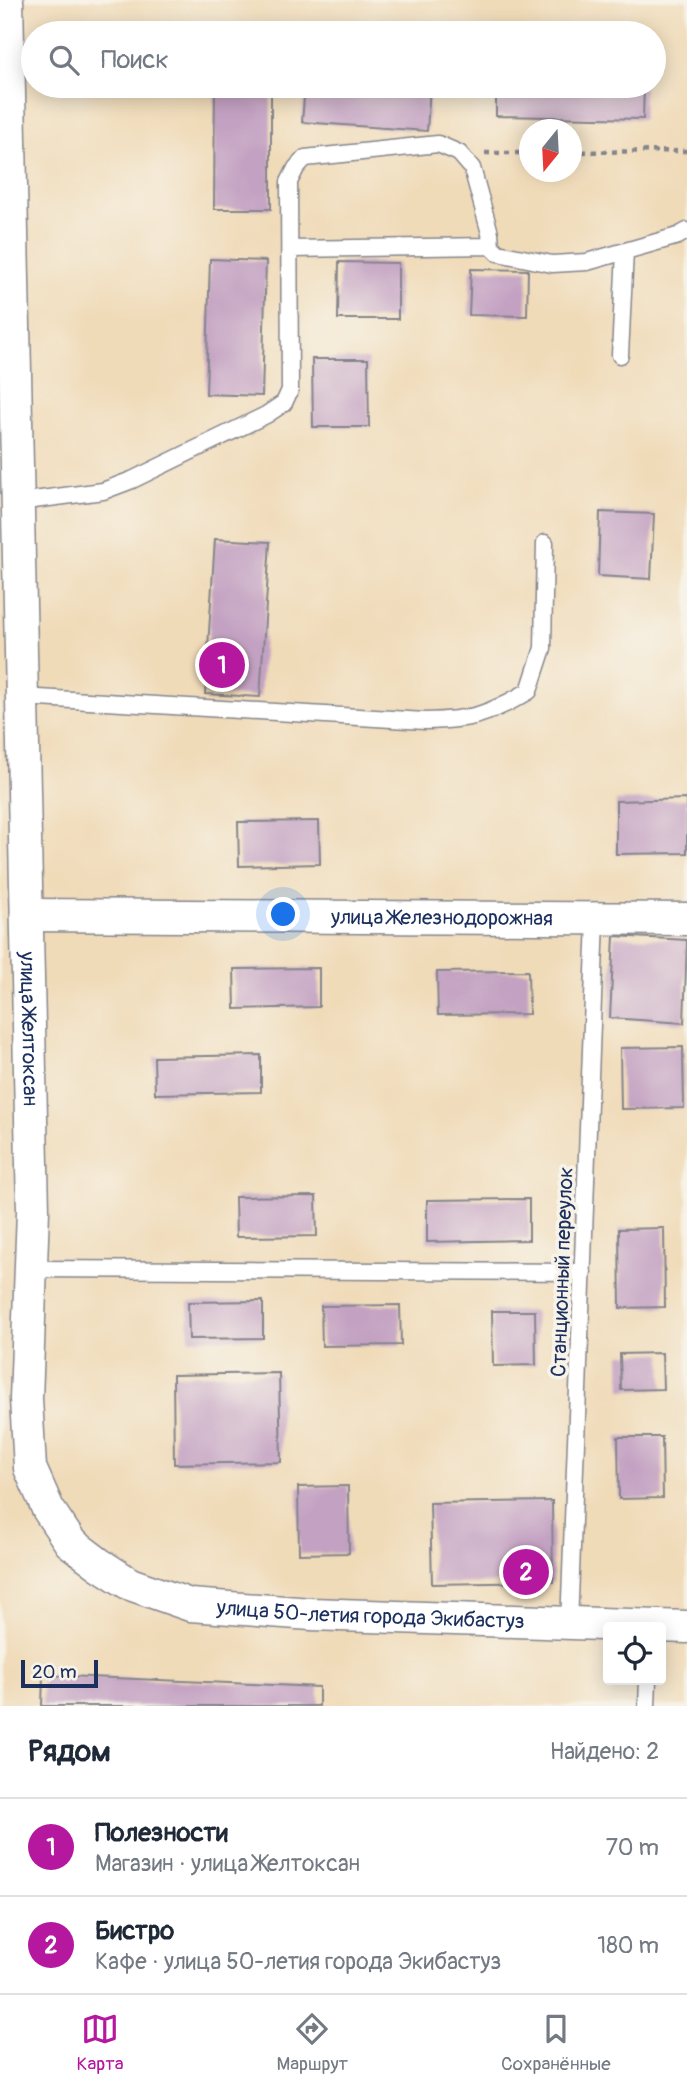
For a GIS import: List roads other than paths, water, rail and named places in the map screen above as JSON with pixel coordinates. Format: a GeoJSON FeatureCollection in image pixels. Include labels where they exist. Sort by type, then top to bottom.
{"type":"FeatureCollection","features":[{"type":"Feature","properties":{"kind":"street","name":"улица Желтоксан"},"geometry":{"type":"LineString","coordinates":[[6,0],[33,1211],[26,1399],[30,1468],[48,1509],[70,1542]]}},
{"type":"Feature","properties":{"kind":"street","name":"улица Железнодорожная"},"geometry":{"type":"LineString","coordinates":[[27,915],[687,919]]}},
{"type":"Feature","properties":{"kind":"street","name":"улица 50-летия города Экибастуз"},"geometry":{"type":"LineString","coordinates":[[70,1542],[130,1584],[190,1605],[311,1614],[603,1626]]}},
{"type":"Feature","properties":{"kind":"street","name":"улица 50-летия города Экибастуз"},"geometry":{"type":"LineString","coordinates":[[666,1627],[687,1627]]}},
{"type":"Feature","properties":{"kind":"lane"},"geometry":{"type":"LineString","coordinates":[[18,502],[103,491],[132,480],[266,415],[284,403],[290,390],[289,182],[305,158],[438,145],[459,153],[472,168],[490,233],[491,246],[498,253],[552,264],[587,262],[687,231]]}},
{"type":"Feature","properties":{"kind":"lane"},"geometry":{"type":"LineString","coordinates":[[290,249],[491,246]]}},
{"type":"Feature","properties":{"kind":"lane"},"geometry":{"type":"LineString","coordinates":[[620,355],[625,251]]}},
{"type":"Feature","properties":{"kind":"lane"},"geometry":{"type":"LineString","coordinates":[[22,697],[425,720],[462,720],[497,710],[530,691],[543,648],[545,543]]}},
{"type":"Feature","properties":{"kind":"lane","name":"Станционный переулок"},"geometry":{"type":"LineString","coordinates":[[569,1625],[596,920]]}},
{"type":"Feature","properties":{"kind":"lane"},"geometry":{"type":"LineString","coordinates":[[31,1269],[583,1272]]}},
{"type":"Feature","properties":{"kind":"lane"},"geometry":{"type":"LineString","coordinates":[[647,1706],[648,1685]]}},
{"type":"Feature","properties":{"kind":"place","name":"Полезности"},"geometry":{"type":"Point","coordinates":[222,665]}},
{"type":"Feature","properties":{"kind":"place","name":"Бистро"},"geometry":{"type":"Point","coordinates":[526,1572]}}]}
